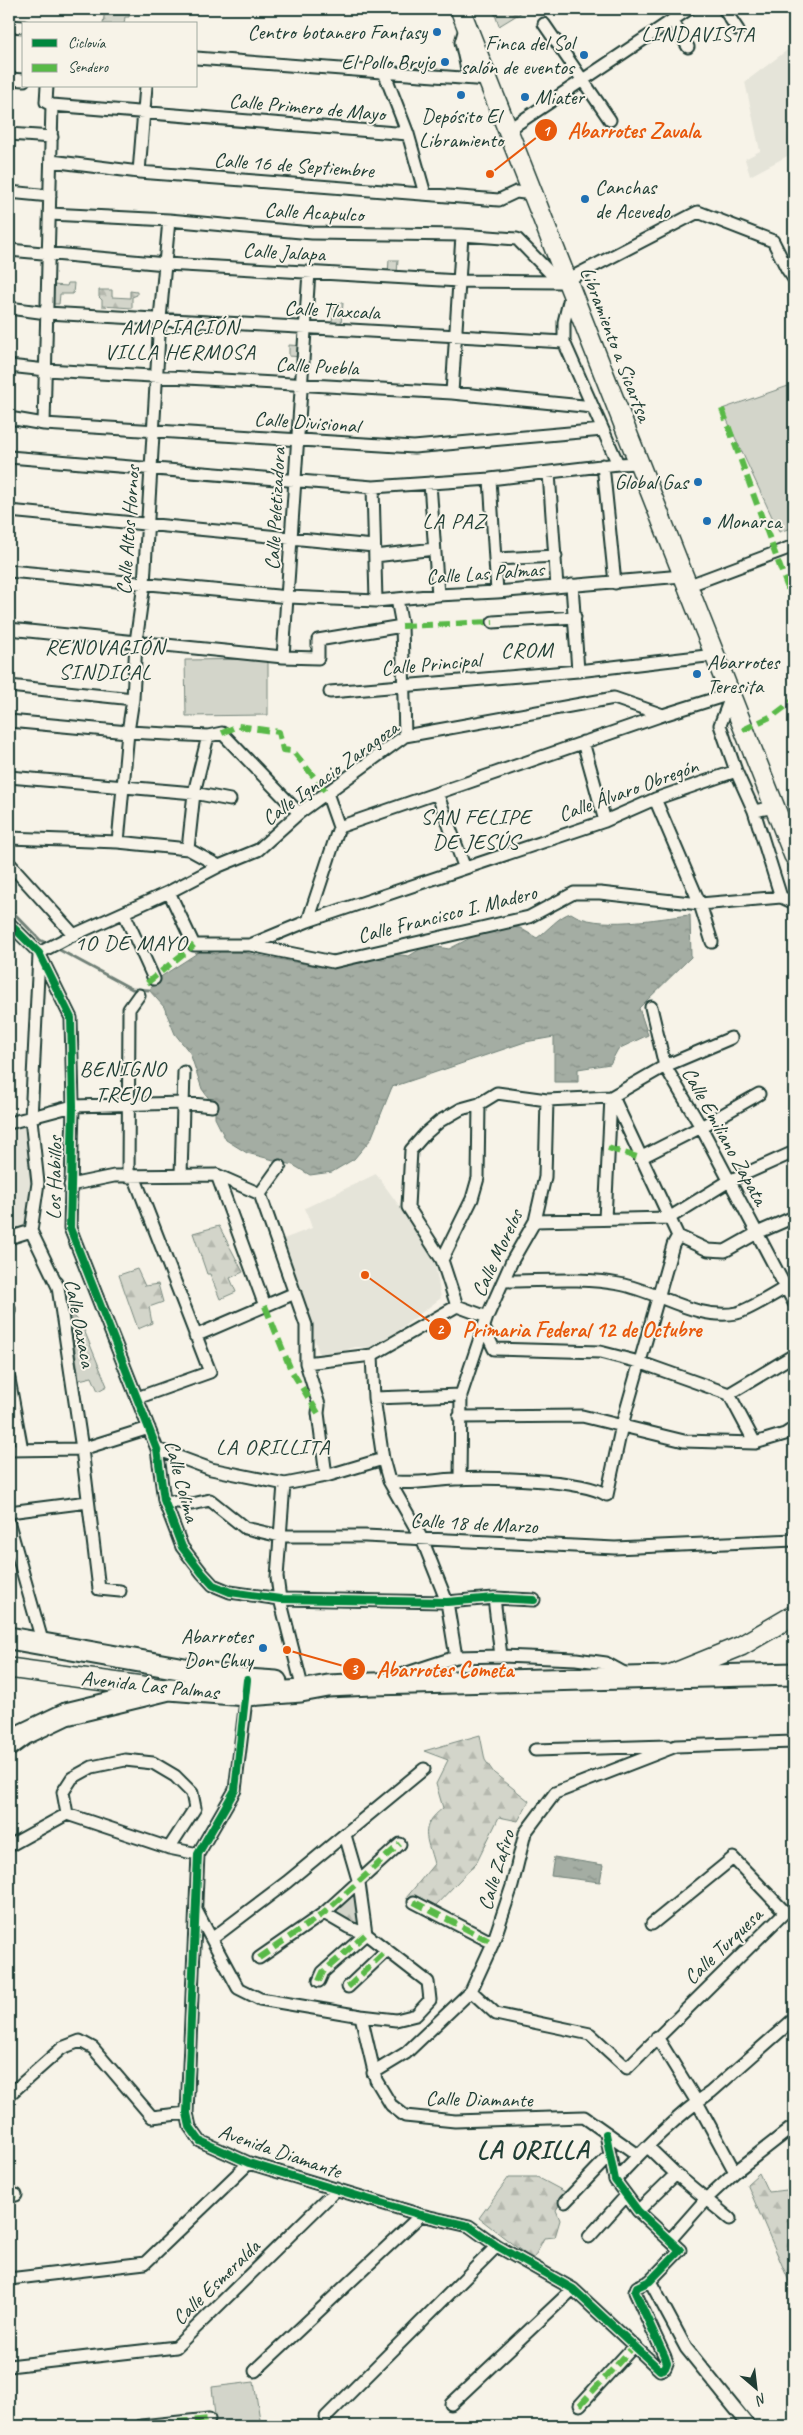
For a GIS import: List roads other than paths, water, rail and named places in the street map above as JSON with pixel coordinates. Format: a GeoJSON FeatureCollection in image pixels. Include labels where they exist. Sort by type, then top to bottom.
{"type":"FeatureCollection","features":[{"type":"Feature","properties":{"kind":"highway","name":"Avenida Las Palmas"},"geometry":{"type":"LineString","coordinates":[[9,1638],[247,1687]]}},
{"type":"Feature","properties":{"kind":"highway","name":"Avenida Las Palmas"},"geometry":{"type":"LineString","coordinates":[[169,1690],[794,1674]]}},
{"type":"Feature","properties":{"kind":"highway"},"geometry":{"type":"LineString","coordinates":[[9,1745],[24,1734],[66,1714],[169,1690]]}},
{"type":"Feature","properties":{"kind":"main road","name":"Libramiento a Sicartsa"},"geometry":{"type":"LineString","coordinates":[[463,16],[566,284],[794,856]]}},
{"type":"Feature","properties":{"kind":"main road"},"geometry":{"type":"LineString","coordinates":[[665,1677],[741,1646],[794,1615]]}},
{"type":"Feature","properties":{"kind":"main road","name":"Avenida Las Palmas"},"geometry":{"type":"LineString","coordinates":[[9,1668],[169,1690]]}},
{"type":"Feature","properties":{"kind":"street"},"geometry":{"type":"LineString","coordinates":[[508,130],[688,9]]}},
{"type":"Feature","properties":{"kind":"street"},"geometry":{"type":"LineString","coordinates":[[724,9],[738,30]]}},
{"type":"Feature","properties":{"kind":"street"},"geometry":{"type":"LineString","coordinates":[[463,16],[461,42],[469,78]]}},
{"type":"Feature","properties":{"kind":"street"},"geometry":{"type":"LineString","coordinates":[[672,20],[688,47]]}},
{"type":"Feature","properties":{"kind":"street"},"geometry":{"type":"LineString","coordinates":[[544,24],[610,120]]}},
{"type":"Feature","properties":{"kind":"street"},"geometry":{"type":"LineString","coordinates":[[9,26],[22,27]]}},
{"type":"Feature","properties":{"kind":"street"},"geometry":{"type":"LineString","coordinates":[[198,58],[488,80]]}},
{"type":"Feature","properties":{"kind":"street"},"geometry":{"type":"LineString","coordinates":[[384,72],[408,134],[426,194]]}},
{"type":"Feature","properties":{"kind":"street"},"geometry":{"type":"LineString","coordinates":[[9,79],[22,80]]}},
{"type":"Feature","properties":{"kind":"street"},"geometry":{"type":"LineString","coordinates":[[44,424],[52,137],[52,105],[46,102],[47,88]]}},
{"type":"Feature","properties":{"kind":"street"},"geometry":{"type":"LineString","coordinates":[[139,172],[146,88]]}},
{"type":"Feature","properties":{"kind":"street","name":"Calle Primero de Mayo"},"geometry":{"type":"LineString","coordinates":[[52,105],[408,134]]}},
{"type":"Feature","properties":{"kind":"street"},"geometry":{"type":"LineString","coordinates":[[9,134],[52,137]]}},
{"type":"Feature","properties":{"kind":"street","name":"Calle 16 de Septiembre"},"geometry":{"type":"LineString","coordinates":[[51,160],[139,172],[498,200],[516,192],[533,194]]}},
{"type":"Feature","properties":{"kind":"street"},"geometry":{"type":"LineString","coordinates":[[9,192],[50,196]]}},
{"type":"Feature","properties":{"kind":"street"},"geometry":{"type":"LineString","coordinates":[[618,464],[564,342],[566,284],[698,212],[773,241],[786,269],[794,279]]}},
{"type":"Feature","properties":{"kind":"street","name":"Calle Acapulco"},"geometry":{"type":"LineString","coordinates":[[50,214],[169,220],[312,233],[462,235],[517,239],[566,284]]}},
{"type":"Feature","properties":{"kind":"street","name":"Calle Altos Hornos"},"geometry":{"type":"LineString","coordinates":[[118,842],[122,788],[133,699],[136,642],[144,584],[152,431],[169,220]]}},
{"type":"Feature","properties":{"kind":"street"},"geometry":{"type":"LineString","coordinates":[[452,393],[462,235]]}},
{"type":"Feature","properties":{"kind":"street","name":"Calle Jalapa"},"geometry":{"type":"LineString","coordinates":[[9,250],[49,252],[166,264],[459,281],[566,284]]}},
{"type":"Feature","properties":{"kind":"street","name":"Calle Peletizadora"},"geometry":{"type":"LineString","coordinates":[[283,657],[293,538],[309,272]]}},
{"type":"Feature","properties":{"kind":"street","name":"Calle Tlaxcala"},"geometry":{"type":"LineString","coordinates":[[9,308],[47,313],[564,342]]}},
{"type":"Feature","properties":{"kind":"street","name":"Calle Puebla"},"geometry":{"type":"LineString","coordinates":[[9,366],[46,370],[452,393],[593,407]]}},
{"type":"Feature","properties":{"kind":"street","name":"Calle Divisional"},"geometry":{"type":"LineString","coordinates":[[9,418],[44,424],[414,447],[603,430]]}},
{"type":"Feature","properties":{"kind":"street"},"geometry":{"type":"LineString","coordinates":[[9,457],[373,487],[490,480],[603,465],[638,463]]}},
{"type":"Feature","properties":{"kind":"street"},"geometry":{"type":"LineString","coordinates":[[603,465],[615,583]]}},
{"type":"Feature","properties":{"kind":"street"},"geometry":{"type":"LineString","coordinates":[[549,472],[557,587]]}},
{"type":"Feature","properties":{"kind":"street"},"geometry":{"type":"LineString","coordinates":[[490,480],[498,592]]}},
{"type":"Feature","properties":{"kind":"street"},"geometry":{"type":"LineString","coordinates":[[430,483],[438,594]]}},
{"type":"Feature","properties":{"kind":"street"},"geometry":{"type":"LineString","coordinates":[[373,487],[376,602]]}},
{"type":"Feature","properties":{"kind":"street"},"geometry":{"type":"LineString","coordinates":[[9,511],[293,538],[374,551],[434,549]]}},
{"type":"Feature","properties":{"kind":"street","name":"Calle Las Palmas"},"geometry":{"type":"LineString","coordinates":[[9,571],[289,597],[376,602],[438,594],[498,592],[572,585],[685,581],[794,546]]}},
{"type":"Feature","properties":{"kind":"street"},"geometry":{"type":"LineString","coordinates":[[496,559],[556,556]]}},
{"type":"Feature","properties":{"kind":"street"},"geometry":{"type":"LineString","coordinates":[[572,585],[578,671]]}},
{"type":"Feature","properties":{"kind":"street"},"geometry":{"type":"LineString","coordinates":[[398,599],[402,626],[405,736]]}},
{"type":"Feature","properties":{"kind":"street"},"geometry":{"type":"LineString","coordinates":[[493,622],[574,617]]}},
{"type":"Feature","properties":{"kind":"street"},"geometry":{"type":"LineString","coordinates":[[9,629],[283,657],[318,658],[318,640],[402,626]]}},
{"type":"Feature","properties":{"kind":"street","name":"Calle Principal"},"geometry":{"type":"LineString","coordinates":[[330,692],[404,684],[578,671],[714,655]]}},
{"type":"Feature","properties":{"kind":"street"},"geometry":{"type":"LineString","coordinates":[[9,686],[133,699]]}},
{"type":"Feature","properties":{"kind":"street"},"geometry":{"type":"LineString","coordinates":[[339,827],[663,715],[731,696]]}},
{"type":"Feature","properties":{"kind":"street"},"geometry":{"type":"LineString","coordinates":[[731,696],[720,725],[736,771],[754,811],[780,897]]}},
{"type":"Feature","properties":{"kind":"street","name":"Calle Ignacio Zaragoza"},"geometry":{"type":"LineString","coordinates":[[42,951],[169,892],[219,866],[258,850],[299,813],[405,736],[614,698],[663,715]]}},
{"type":"Feature","properties":{"kind":"street"},"geometry":{"type":"LineString","coordinates":[[9,721],[128,732],[208,736],[222,733],[299,813]]}},
{"type":"Feature","properties":{"kind":"street"},"geometry":{"type":"LineString","coordinates":[[188,849],[194,794],[208,736]]}},
{"type":"Feature","properties":{"kind":"street"},"geometry":{"type":"LineString","coordinates":[[583,742],[605,821]]}},
{"type":"Feature","properties":{"kind":"street","name":"Calle Álvaro Obregón"},"geometry":{"type":"LineString","coordinates":[[250,945],[308,921],[464,866],[605,821],[655,800],[736,771]]}},
{"type":"Feature","properties":{"kind":"street"},"geometry":{"type":"LineString","coordinates":[[9,778],[194,794],[230,800]]}},
{"type":"Feature","properties":{"kind":"street"},"geometry":{"type":"LineString","coordinates":[[308,921],[339,827],[327,793]]}},
{"type":"Feature","properties":{"kind":"street"},"geometry":{"type":"LineString","coordinates":[[437,793],[464,866]]}},
{"type":"Feature","properties":{"kind":"street"},"geometry":{"type":"LineString","coordinates":[[655,800],[700,904],[712,942]]}},
{"type":"Feature","properties":{"kind":"street"},"geometry":{"type":"LineString","coordinates":[[754,811],[775,806]]}},
{"type":"Feature","properties":{"kind":"street"},"geometry":{"type":"LineString","coordinates":[[9,838],[118,842],[188,849],[219,866]]}},
{"type":"Feature","properties":{"kind":"street"},"geometry":{"type":"LineString","coordinates":[[9,863],[72,936]]}},
{"type":"Feature","properties":{"kind":"street","name":"Calle Francisco I. Madero"},"geometry":{"type":"LineString","coordinates":[[169,892],[194,946],[250,945],[333,962],[529,917],[574,893],[600,893],[700,904],[780,897],[794,903]]}},
{"type":"Feature","properties":{"kind":"street"},"geometry":{"type":"LineString","coordinates":[[124,913],[154,979]]}},
{"type":"Feature","properties":{"kind":"street","name":"Los Habillos"},"geometry":{"type":"LineString","coordinates":[[9,923],[42,951],[71,1018],[73,1106],[70,1228],[137,1398]]}},
{"type":"Feature","properties":{"kind":"street"},"geometry":{"type":"LineString","coordinates":[[9,1238],[32,1231],[38,1182],[31,1118],[42,951]]}},
{"type":"Feature","properties":{"kind":"street"},"geometry":{"type":"LineString","coordinates":[[137,1398],[210,1372],[131,1176],[127,1104],[129,1009],[139,995]]}},
{"type":"Feature","properties":{"kind":"street","name":"Calle Emiliano Zapata"},"geometry":{"type":"LineString","coordinates":[[651,1007],[664,1066],[701,1127],[757,1233],[790,1285],[794,1303]]}},
{"type":"Feature","properties":{"kind":"street"},"geometry":{"type":"LineString","coordinates":[[731,1038],[664,1066],[612,1097],[547,1100],[497,1093],[479,1104],[461,1109],[440,1121],[424,1134],[411,1150],[408,1207],[442,1260],[457,1306],[486,1323],[494,1350],[600,1352],[639,1362],[730,1394],[755,1444]]}},
{"type":"Feature","properties":{"kind":"street"},"geometry":{"type":"LineString","coordinates":[[181,1175],[184,1072]]}},
{"type":"Feature","properties":{"kind":"street"},"geometry":{"type":"LineString","coordinates":[[640,1158],[701,1127],[759,1094]]}},
{"type":"Feature","properties":{"kind":"street"},"geometry":{"type":"LineString","coordinates":[[612,1097],[678,1236],[708,1250],[725,1251],[757,1233],[794,1217]]}},
{"type":"Feature","properties":{"kind":"street"},"geometry":{"type":"LineString","coordinates":[[605,1219],[612,1097]]}},
{"type":"Feature","properties":{"kind":"street","name":"Calle Morelos"},"geometry":{"type":"LineString","coordinates":[[460,1479],[460,1395],[486,1323],[512,1261],[535,1221],[545,1176],[547,1100]]}},
{"type":"Feature","properties":{"kind":"street"},"geometry":{"type":"LineString","coordinates":[[9,1124],[73,1106],[183,1103],[212,1106]]}},
{"type":"Feature","properties":{"kind":"street"},"geometry":{"type":"LineString","coordinates":[[442,1260],[472,1199],[478,1178],[479,1104]]}},
{"type":"Feature","properties":{"kind":"street"},"geometry":{"type":"LineString","coordinates":[[535,1221],[669,1218],[729,1181],[794,1152]]}},
{"type":"Feature","properties":{"kind":"street"},"geometry":{"type":"LineString","coordinates":[[260,1194],[280,1166]]}},
{"type":"Feature","properties":{"kind":"street"},"geometry":{"type":"LineString","coordinates":[[217,1175],[265,1306]]}},
{"type":"Feature","properties":{"kind":"street"},"geometry":{"type":"LineString","coordinates":[[70,1185],[114,1176],[217,1175],[260,1194],[306,1325],[306,1363],[319,1405],[318,1413],[326,1476]]}},
{"type":"Feature","properties":{"kind":"street","name":"Calle Oaxaca"},"geometry":{"type":"LineString","coordinates":[[32,1231],[58,1287],[82,1449],[98,1589],[120,1590]]}},
{"type":"Feature","properties":{"kind":"street"},"geometry":{"type":"LineString","coordinates":[[389,1481],[460,1479],[557,1482],[599,1490],[607,1495],[622,1425],[639,1362],[673,1245],[678,1236]]}},
{"type":"Feature","properties":{"kind":"street"},"geometry":{"type":"LineString","coordinates":[[504,1281],[590,1281],[619,1284],[659,1295],[704,1313],[737,1313],[790,1285]]}},
{"type":"Feature","properties":{"kind":"street"},"geometry":{"type":"LineString","coordinates":[[195,1336],[295,1293]]}},
{"type":"Feature","properties":{"kind":"street"},"geometry":{"type":"LineString","coordinates":[[306,1363],[372,1355],[457,1306]]}},
{"type":"Feature","properties":{"kind":"street"},"geometry":{"type":"LineString","coordinates":[[372,1355],[374,1398],[383,1459],[389,1481],[422,1539],[447,1602],[456,1657]]}},
{"type":"Feature","properties":{"kind":"street"},"geometry":{"type":"LineString","coordinates":[[730,1394],[794,1355]]}},
{"type":"Feature","properties":{"kind":"street"},"geometry":{"type":"LineString","coordinates":[[9,1379],[22,1450]]}},
{"type":"Feature","properties":{"kind":"street"},"geometry":{"type":"LineString","coordinates":[[374,1398],[460,1395]]}},
{"type":"Feature","properties":{"kind":"street","name":"Calle Colima"},"geometry":{"type":"LineString","coordinates":[[137,1398],[157,1449],[164,1500],[182,1547],[213,1585],[230,1592],[280,1599],[447,1602],[494,1598],[534,1600]]}},
{"type":"Feature","properties":{"kind":"street"},"geometry":{"type":"LineString","coordinates":[[460,1417],[582,1416],[684,1442],[755,1444],[785,1434],[794,1428]]}},
{"type":"Feature","properties":{"kind":"street"},"geometry":{"type":"LineString","coordinates":[[9,1450],[82,1449],[149,1428]]}},
{"type":"Feature","properties":{"kind":"street"},"geometry":{"type":"LineString","coordinates":[[157,1449],[211,1468],[284,1484],[326,1476],[383,1459]]}},
{"type":"Feature","properties":{"kind":"street"},"geometry":{"type":"LineString","coordinates":[[284,1484],[277,1577],[280,1599],[301,1687]]}},
{"type":"Feature","properties":{"kind":"street","name":"Calle 18 de Marzo"},"geometry":{"type":"LineString","coordinates":[[164,1500],[192,1504],[210,1500],[245,1528],[280,1536],[364,1536],[615,1548],[794,1540]]}},
{"type":"Feature","properties":{"kind":"street"},"geometry":{"type":"LineString","coordinates":[[9,1512],[88,1502]]}},
{"type":"Feature","properties":{"kind":"street"},"geometry":{"type":"LineString","coordinates":[[9,1524],[42,1644]]}},
{"type":"Feature","properties":{"kind":"street"},"geometry":{"type":"LineString","coordinates":[[494,1598],[501,1656]]}},
{"type":"Feature","properties":{"kind":"street"},"geometry":{"type":"LineString","coordinates":[[372,1684],[456,1657],[501,1656],[586,1660],[606,1663],[632,1677]]}},
{"type":"Feature","properties":{"kind":"street","name":"Avenida Diamante"},"geometry":{"type":"LineString","coordinates":[[247,1687],[235,1790],[198,1854],[187,2113],[190,2127],[200,2141],[249,2163],[421,2215],[468,2226],[497,2246],[573,2289],[660,2370],[665,2368],[667,2363],[635,2292],[637,2287],[650,2281]]}},
{"type":"Feature","properties":{"kind":"street","name":"Calle Zafiro"},"geometry":{"type":"LineString","coordinates":[[373,2073],[406,2052],[471,1991],[493,1943],[512,1886],[525,1833],[555,1793],[676,1746],[794,1742]]}},
{"type":"Feature","properties":{"kind":"street"},"geometry":{"type":"LineString","coordinates":[[535,1750],[676,1746]]}},
{"type":"Feature","properties":{"kind":"street"},"geometry":{"type":"LineString","coordinates":[[67,1814],[63,1792],[72,1778],[92,1767],[126,1760],[153,1763],[175,1776],[192,1793],[195,1808],[168,1848]]}},
{"type":"Feature","properties":{"kind":"street"},"geometry":{"type":"LineString","coordinates":[[213,1938],[345,1835],[424,1769]]}},
{"type":"Feature","properties":{"kind":"street"},"geometry":{"type":"LineString","coordinates":[[9,1846],[67,1814],[168,1848],[198,1854]]}},
{"type":"Feature","properties":{"kind":"street"},"geometry":{"type":"LineString","coordinates":[[345,1835],[359,1883],[366,1934]]}},
{"type":"Feature","properties":{"kind":"street"},"geometry":{"type":"LineString","coordinates":[[259,1958],[324,1913],[400,1844]]}},
{"type":"Feature","properties":{"kind":"street","name":"Calle Turquesa"},"geometry":{"type":"LineString","coordinates":[[652,1924],[733,1858],[785,1912],[657,2037]]}},
{"type":"Feature","properties":{"kind":"street"},"geometry":{"type":"LineString","coordinates":[[414,1902],[493,1943]]}},
{"type":"Feature","properties":{"kind":"street"},"geometry":{"type":"LineString","coordinates":[[196,1910],[213,1938],[238,1988],[260,2000],[396,2020],[416,2016],[430,2000],[428,1982],[366,1934],[348,1927],[324,1913]]}},
{"type":"Feature","properties":{"kind":"street"},"geometry":{"type":"LineString","coordinates":[[319,1981],[323,1972],[366,1934]]}},
{"type":"Feature","properties":{"kind":"street"},"geometry":{"type":"LineString","coordinates":[[348,1987],[387,1950]]}},
{"type":"Feature","properties":{"kind":"street"},"geometry":{"type":"LineString","coordinates":[[471,1991],[496,2014],[590,2034],[627,2068],[657,2037],[697,2102],[735,2172]]}},
{"type":"Feature","properties":{"kind":"street","name":"Calle Diamante"},"geometry":{"type":"LineString","coordinates":[[361,2016],[373,2073],[391,2106],[405,2116],[456,2121],[584,2117],[638,2155]]}},
{"type":"Feature","properties":{"kind":"street"},"geometry":{"type":"LineString","coordinates":[[615,2180],[638,2155],[794,2018]]}},
{"type":"Feature","properties":{"kind":"street"},"geometry":{"type":"LineString","coordinates":[[9,2095],[62,2048],[80,2041],[93,2048],[152,2118],[187,2113]]}},
{"type":"Feature","properties":{"kind":"street"},"geometry":{"type":"LineString","coordinates":[[670,2240],[706,2199],[735,2172],[790,2128],[794,2128]]}},
{"type":"Feature","properties":{"kind":"street"},"geometry":{"type":"LineString","coordinates":[[606,2134],[615,2180],[638,2211],[680,2250],[650,2281],[686,2348],[749,2426]]}},
{"type":"Feature","properties":{"kind":"street"},"geometry":{"type":"LineString","coordinates":[[648,2147],[676,2174],[730,2219]]}},
{"type":"Feature","properties":{"kind":"street"},"geometry":{"type":"LineString","coordinates":[[565,2202],[609,2156]]}},
{"type":"Feature","properties":{"kind":"street"},"geometry":{"type":"LineString","coordinates":[[9,2279],[145,2263],[249,2163]]}},
{"type":"Feature","properties":{"kind":"street"},"geometry":{"type":"LineString","coordinates":[[638,2211],[676,2174]]}},
{"type":"Feature","properties":{"kind":"street","name":"Calle Esmeralda"},"geometry":{"type":"LineString","coordinates":[[9,2366],[176,2347],[337,2190]]}},
{"type":"Feature","properties":{"kind":"street"},"geometry":{"type":"LineString","coordinates":[[589,2237],[626,2196]]}},
{"type":"Feature","properties":{"kind":"street"},"geometry":{"type":"LineString","coordinates":[[255,2371],[421,2215]]}},
{"type":"Feature","properties":{"kind":"street"},"geometry":{"type":"LineString","coordinates":[[326,2417],[497,2246]]}},
{"type":"Feature","properties":{"kind":"street"},"geometry":{"type":"LineString","coordinates":[[451,2404],[573,2289]]}},
{"type":"Feature","properties":{"kind":"street"},"geometry":{"type":"LineString","coordinates":[[580,2405],[634,2346]]}},
{"type":"Feature","properties":{"kind":"street"},"geometry":{"type":"LineString","coordinates":[[141,2426],[209,2419]]}},
{"type":"Feature","properties":{"kind":"water"},"geometry":{"type":"Polygon","coordinates":[[[571,913],[582,918],[611,922],[628,922],[690,915],[691,957],[639,1008],[648,1035],[618,1049],[610,1064],[578,1069],[578,1082],[554,1082],[554,1037],[525,1042],[392,1087],[371,1139],[354,1159],[332,1172],[310,1175],[293,1165],[247,1153],[226,1140],[215,1118],[215,1107],[202,1089],[190,1053],[175,1034],[164,1007],[149,990],[162,976],[202,950],[216,954],[225,949],[321,967],[361,963],[391,954],[409,956],[427,945],[449,949],[478,934],[501,926],[520,928],[537,938],[558,920],[571,913]]]}},
{"type":"Feature","properties":{"kind":"water"},"geometry":{"type":"Polygon","coordinates":[[[554,1857],[603,1865],[600,1882],[551,1876],[554,1857]]]}},
{"type":"Feature","properties":{"kind":"waterway"},"geometry":{"type":"LineString","coordinates":[[9,908],[40,940],[48,944]]}},
{"type":"Feature","properties":{"kind":"waterway"},"geometry":{"type":"LineString","coordinates":[[56,948],[132,989],[149,990]]}},
{"type":"Feature","properties":{"kind":"place","name":"Centro botanero Fantasy"},"geometry":{"type":"Point","coordinates":[437,32]}},
{"type":"Feature","properties":{"kind":"place","name":"Finca del Sol salón de eventos"},"geometry":{"type":"Point","coordinates":[584,55]}},
{"type":"Feature","properties":{"kind":"place","name":"El Pollo Brujo"},"geometry":{"type":"Point","coordinates":[445,62]}},
{"type":"Feature","properties":{"kind":"place","name":"Depósito El Libramiento"},"geometry":{"type":"Point","coordinates":[461,95]}},
{"type":"Feature","properties":{"kind":"place","name":"Miater"},"geometry":{"type":"Point","coordinates":[525,97]}},
{"type":"Feature","properties":{"kind":"place","name":"Abarrotes Zavala"},"geometry":{"type":"Point","coordinates":[490,174]}},
{"type":"Feature","properties":{"kind":"place","name":"Canchas de Acevedo"},"geometry":{"type":"Point","coordinates":[585,199]}},
{"type":"Feature","properties":{"kind":"place","name":"Global Gas"},"geometry":{"type":"Point","coordinates":[698,482]}},
{"type":"Feature","properties":{"kind":"place","name":"Monarca"},"geometry":{"type":"Point","coordinates":[707,521]}},
{"type":"Feature","properties":{"kind":"place","name":"Abarrotes Teresita"},"geometry":{"type":"Point","coordinates":[697,674]}},
{"type":"Feature","properties":{"kind":"place","name":"Primaria Federal 12 de Octubre"},"geometry":{"type":"Point","coordinates":[365,1275]}},
{"type":"Feature","properties":{"kind":"place","name":"Abarrotes Don Chuy"},"geometry":{"type":"Point","coordinates":[263,1648]}},
{"type":"Feature","properties":{"kind":"place","name":"Abarrotes Cometa"},"geometry":{"type":"Point","coordinates":[287,1650]}},
{"type":"Feature","properties":{"kind":"district","name":"LINDAVISTA"},"geometry":{"type":"Point","coordinates":[698,33]}},
{"type":"Feature","properties":{"kind":"district","name":"AMPLIACIÓN VILLA HERMOSA"},"geometry":{"type":"Point","coordinates":[180,338]}},
{"type":"Feature","properties":{"kind":"district","name":"LA PAZ"},"geometry":{"type":"Point","coordinates":[454,520]}},
{"type":"Feature","properties":{"kind":"district","name":"CROM"},"geometry":{"type":"Point","coordinates":[527,649]}},
{"type":"Feature","properties":{"kind":"district","name":"RENOVACIÓN SINDICAL"},"geometry":{"type":"Point","coordinates":[105,658]}},
{"type":"Feature","properties":{"kind":"district","name":"SAN FELIPE DE JESÚS"},"geometry":{"type":"Point","coordinates":[476,828]}},
{"type":"Feature","properties":{"kind":"district","name":"1O DE MAYO"},"geometry":{"type":"Point","coordinates":[131,942]}},
{"type":"Feature","properties":{"kind":"district","name":"BENIGNO TREJO"},"geometry":{"type":"Point","coordinates":[123,1080]}},
{"type":"Feature","properties":{"kind":"district","name":"LA ORILLITA"},"geometry":{"type":"Point","coordinates":[273,1446]}},
{"type":"Feature","properties":{"kind":"district","name":"LA ORILLA"},"geometry":{"type":"Point","coordinates":[533,2149]}}]}
